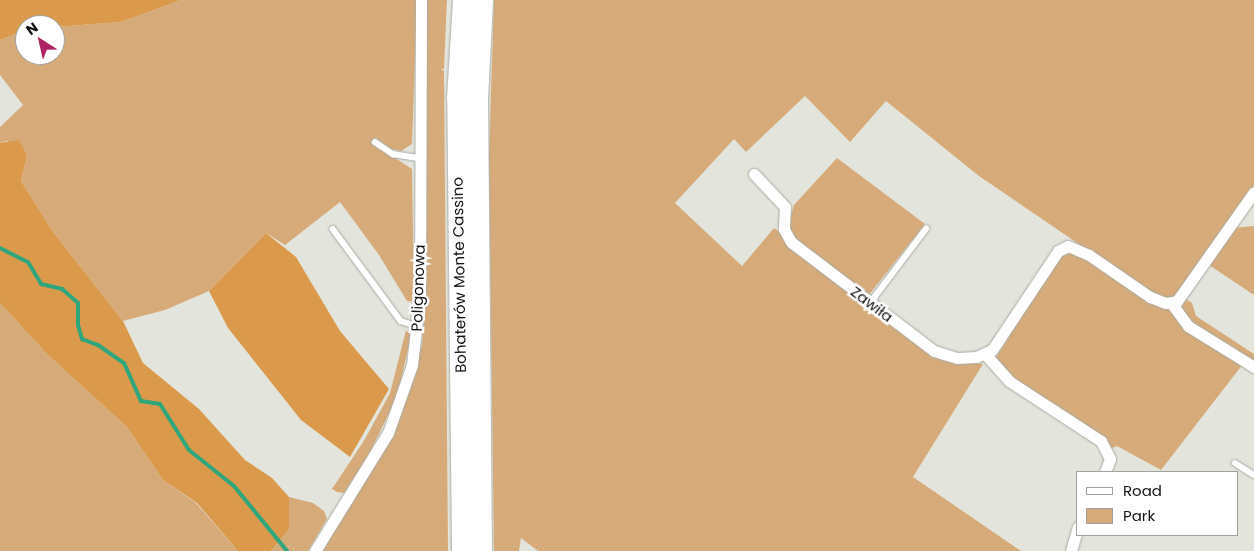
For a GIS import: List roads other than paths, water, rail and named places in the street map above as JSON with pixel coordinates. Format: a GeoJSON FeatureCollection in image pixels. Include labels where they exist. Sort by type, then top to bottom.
{"type":"FeatureCollection","features":[{"type":"Feature","properties":{"kind":"highway","name":"Bohaterów Monte Cassino"},"geometry":{"type":"LineString","coordinates":[[462,551],[457,98],[463,0]]}},
{"type":"Feature","properties":{"kind":"highway","name":"Bohaterów Monte Cassino"},"geometry":{"type":"LineString","coordinates":[[481,551],[478,100],[482,0]]}},
{"type":"Feature","properties":{"kind":"street","name":"Poligonowa"},"geometry":{"type":"LineString","coordinates":[[315,551],[388,433],[412,365],[418,327],[418,158],[421,0]]}},
{"type":"Feature","properties":{"kind":"street","name":"Zawiła"},"geometry":{"type":"LineString","coordinates":[[754,174],[778,198],[786,216],[784,229],[791,242],[941,355],[957,358],[985,354]]}},
{"type":"Feature","properties":{"kind":"street"},"geometry":{"type":"LineString","coordinates":[[1172,304],[1189,288],[1254,192]]}},
{"type":"Feature","properties":{"kind":"street"},"geometry":{"type":"LineString","coordinates":[[1105,471],[1110,459],[1101,441],[1009,381],[985,354],[997,344],[1062,247],[1077,248],[1150,297],[1172,304],[1188,326],[1254,367]]}},
{"type":"Feature","properties":{"kind":"street"},"geometry":{"type":"LineString","coordinates":[[1071,551],[1076,534]]}},
{"type":"Feature","properties":{"kind":"lane"},"geometry":{"type":"LineString","coordinates":[[375,142],[393,154],[418,158]]}},
{"type":"Feature","properties":{"kind":"lane"},"geometry":{"type":"LineString","coordinates":[[333,229],[401,321],[418,327]]}},
{"type":"Feature","properties":{"kind":"lane"},"geometry":{"type":"LineString","coordinates":[[870,303],[926,229]]}},
{"type":"Feature","properties":{"kind":"lane"},"geometry":{"type":"LineString","coordinates":[[1234,463],[1254,474]]}},
{"type":"Feature","properties":{"kind":"waterway"},"geometry":{"type":"LineString","coordinates":[[0,248],[28,262],[41,284],[62,289],[78,303],[78,325],[82,339],[98,345],[124,363],[141,401],[160,404],[189,450],[234,486],[287,551]]}}]}
